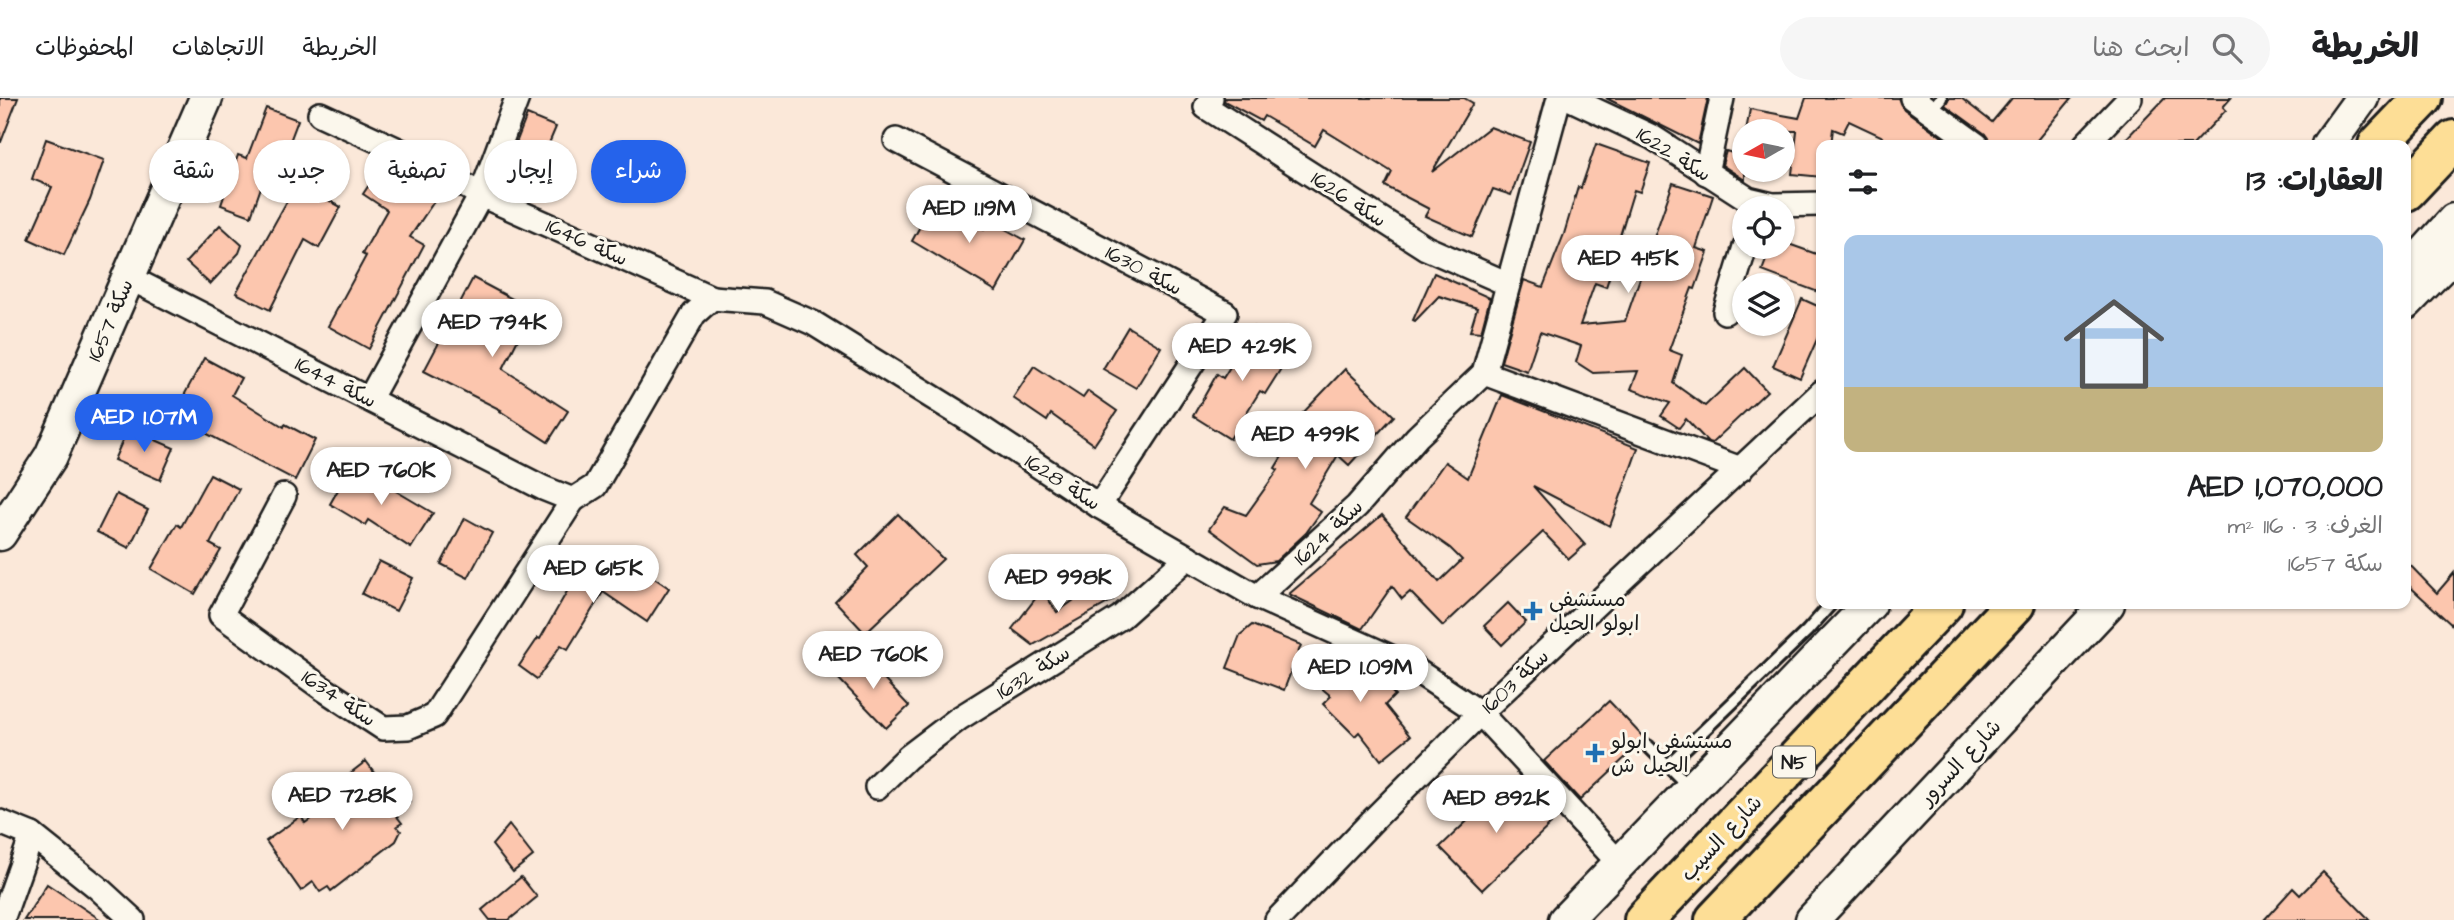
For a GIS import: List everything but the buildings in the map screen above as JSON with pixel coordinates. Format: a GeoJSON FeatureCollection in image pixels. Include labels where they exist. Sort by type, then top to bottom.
{"type":"FeatureCollection","features":[{"type":"Feature","properties":{"kind":"highway"},"geometry":{"type":"LineString","coordinates":[[2383,140],[2423,98]]}},
{"type":"Feature","properties":{"kind":"highway"},"geometry":{"type":"LineString","coordinates":[[2411,186],[2454,140]]}},
{"type":"Feature","properties":{"kind":"highway","name":"شارع السيب"},"geometry":{"type":"LineString","coordinates":[[1644,920],[1939,609]]}},
{"type":"Feature","properties":{"kind":"highway","name":"N5"},"geometry":{"type":"LineString","coordinates":[[1715,920],[2010,609]]}},
{"type":"Feature","properties":{"kind":"street","name":"سكة 1657"},"geometry":{"type":"LineString","coordinates":[[0,534],[51,456],[206,98]]}},
{"type":"Feature","properties":{"kind":"street"},"geometry":{"type":"LineString","coordinates":[[370,398],[481,195],[517,98]]}},
{"type":"Feature","properties":{"kind":"street","name":"سكة 1626"},"geometry":{"type":"LineString","coordinates":[[1211,98],[1206,107],[1426,248],[1508,284]]}},
{"type":"Feature","properties":{"kind":"street","name":"سكة 1624"},"geometry":{"type":"LineString","coordinates":[[1257,597],[1357,506],[1417,437],[1484,373],[1559,98]]}},
{"type":"Feature","properties":{"kind":"street","name":"سكة 1622"},"geometry":{"type":"LineString","coordinates":[[1569,98],[1652,137],[1743,196]]}},
{"type":"Feature","properties":{"kind":"street"},"geometry":{"type":"LineString","coordinates":[[1706,173],[1722,98]]}},
{"type":"Feature","properties":{"kind":"street"},"geometry":{"type":"LineString","coordinates":[[2097,140],[2130,98]]}},
{"type":"Feature","properties":{"kind":"street"},"geometry":{"type":"LineString","coordinates":[[2312,140],[2341,98]]}},
{"type":"Feature","properties":{"kind":"street"},"geometry":{"type":"LineString","coordinates":[[2332,140],[2362,98]]}},
{"type":"Feature","properties":{"kind":"street"},"geometry":{"type":"LineString","coordinates":[[1928,103],[1971,140]]}},
{"type":"Feature","properties":{"kind":"street","name":"سكة 1646"},"geometry":{"type":"LineString","coordinates":[[320,114],[424,162],[481,195],[712,298]]}},
{"type":"Feature","properties":{"kind":"street","name":"سكة 1630"},"geometry":{"type":"LineString","coordinates":[[897,140],[1225,313],[1099,506]]}},
{"type":"Feature","properties":{"kind":"street","name":"سكة 1622"},"geometry":{"type":"LineString","coordinates":[[1795,205],[1816,204]]}},
{"type":"Feature","properties":{"kind":"street"},"geometry":{"type":"LineString","coordinates":[[2411,269],[2450,239]]}},
{"type":"Feature","properties":{"kind":"street"},"geometry":{"type":"LineString","coordinates":[[2411,296],[2450,239]]}},
{"type":"Feature","properties":{"kind":"street"},"geometry":{"type":"LineString","coordinates":[[1725,312],[1741,259]]}},
{"type":"Feature","properties":{"kind":"street","name":"سكة 1644"},"geometry":{"type":"LineString","coordinates":[[128,277],[543,488],[573,500]]}},
{"type":"Feature","properties":{"kind":"street"},"geometry":{"type":"LineString","coordinates":[[573,500],[595,486],[694,314],[712,298]]}},
{"type":"Feature","properties":{"kind":"street","name":"سكة 1628"},"geometry":{"type":"LineString","coordinates":[[712,298],[765,302],[813,323],[963,416],[1099,506],[1257,597],[1408,666],[1480,713],[1619,863]]}},
{"type":"Feature","properties":{"kind":"street"},"geometry":{"type":"LineString","coordinates":[[1484,373],[1741,469]]}},
{"type":"Feature","properties":{"kind":"street","name":"سكة 1603"},"geometry":{"type":"LineString","coordinates":[[1277,920],[1480,713],[1816,399]]}},
{"type":"Feature","properties":{"kind":"street","name":"سكة 1634"},"geometry":{"type":"LineString","coordinates":[[284,496],[221,615],[383,728],[408,726],[433,716],[573,500]]}},
{"type":"Feature","properties":{"kind":"street","name":"سكة 1632"},"geometry":{"type":"LineString","coordinates":[[877,787],[908,757],[958,719],[1121,617],[1188,557]]}},
{"type":"Feature","properties":{"kind":"street"},"geometry":{"type":"LineString","coordinates":[[1564,920],[1691,789],[1816,641],[1863,609]]}},
{"type":"Feature","properties":{"kind":"street","name":"شارع السرور"},"geometry":{"type":"LineString","coordinates":[[1812,920],[2103,609]]}},
{"type":"Feature","properties":{"kind":"street"},"geometry":{"type":"LineString","coordinates":[[0,822],[32,835],[133,920]]}},
{"type":"Feature","properties":{"kind":"street"},"geometry":{"type":"LineString","coordinates":[[2,920],[32,835]]}},
{"type":"Feature","properties":{"kind":"lane"},"geometry":{"type":"LineString","coordinates":[[1668,765],[1816,641],[1829,609]]}},
{"type":"Feature","properties":{"kind":"lane"},"geometry":{"type":"LineString","coordinates":[[1648,746],[1691,789]]}},
{"type":"Feature","properties":{"kind":"place","name":"مستشفى ابولو الحيل"},"geometry":{"type":"Point","coordinates":[1533,611]}},
{"type":"Feature","properties":{"kind":"place","name":"مستشفى ابولو الحيل ش"},"geometry":{"type":"Point","coordinates":[1595,753]}}]}
